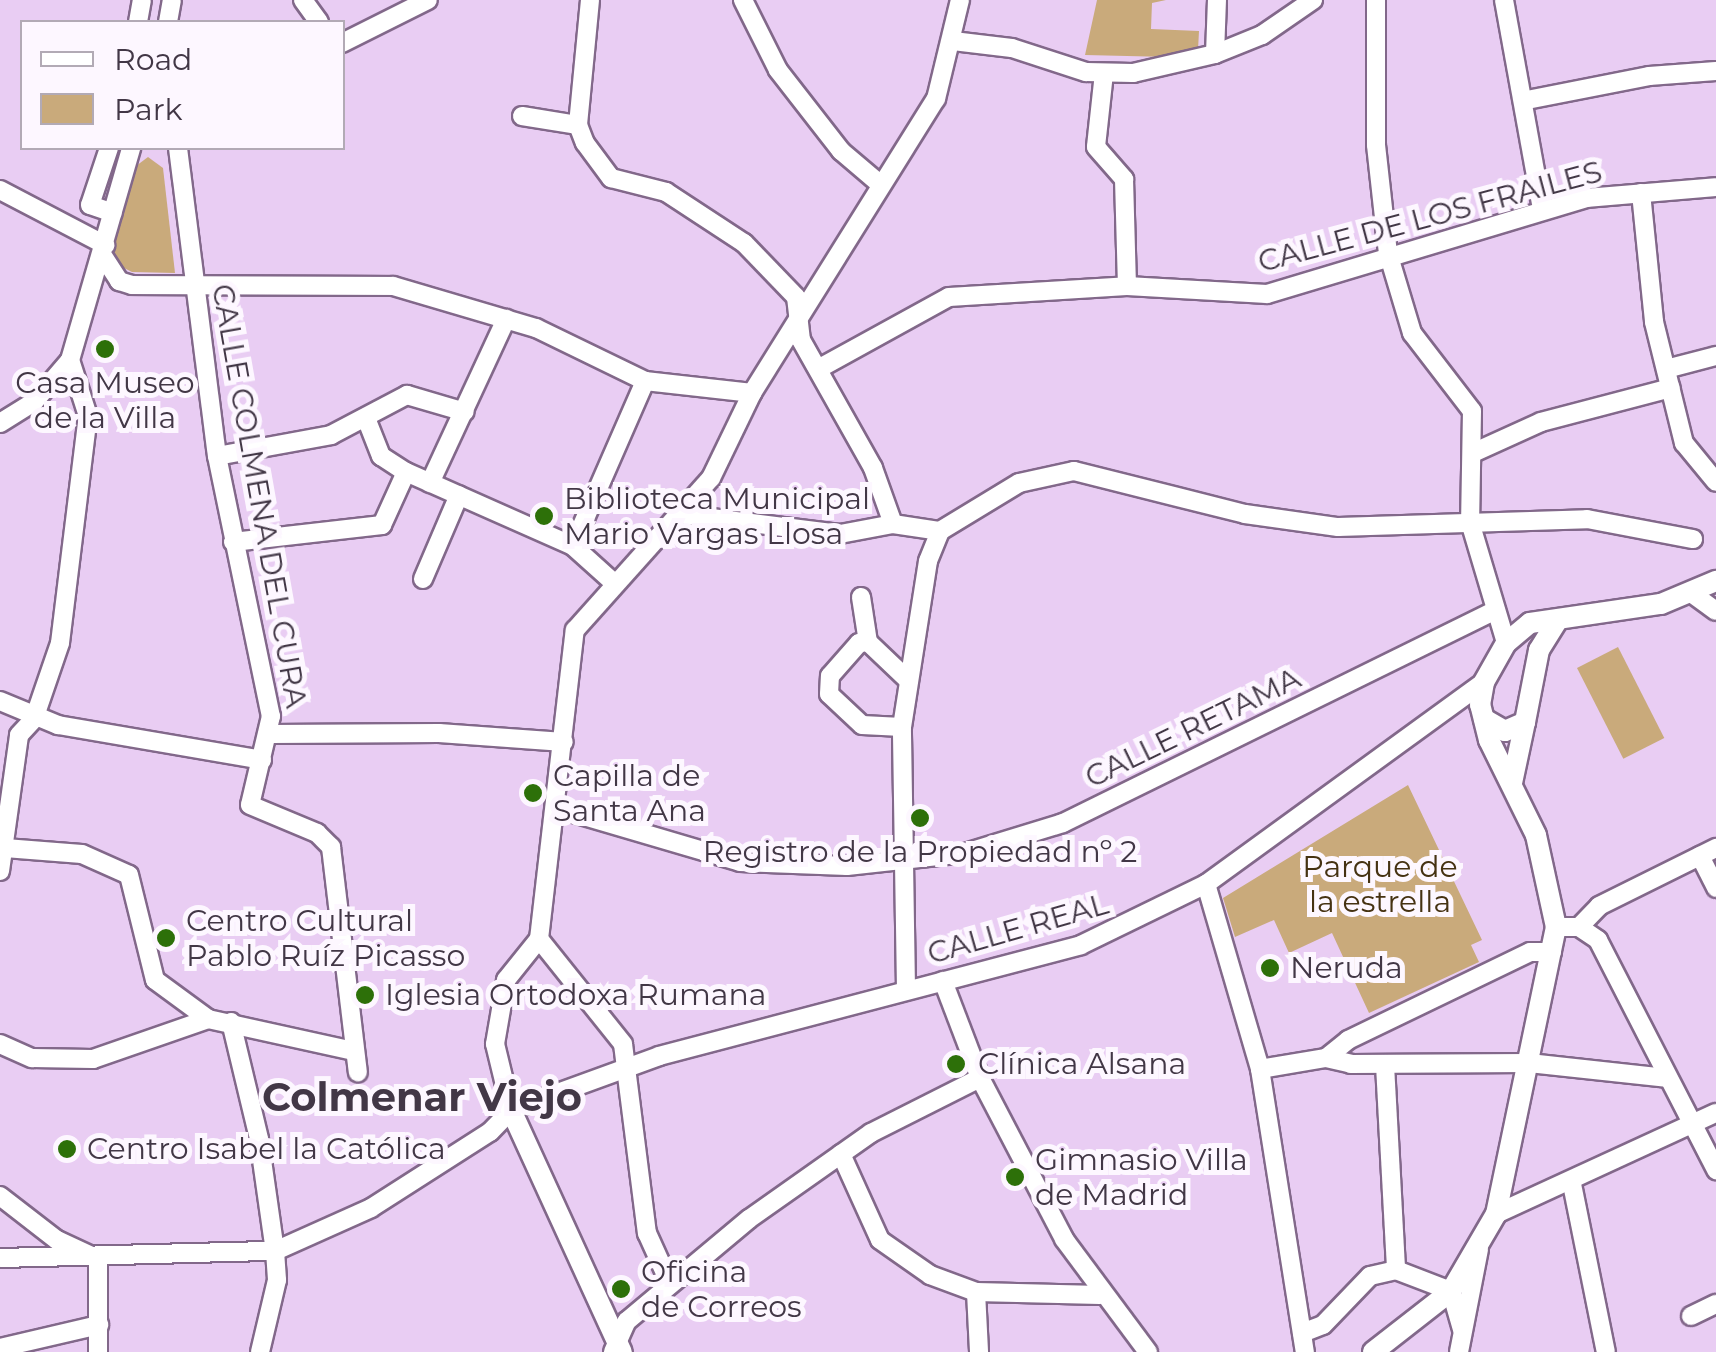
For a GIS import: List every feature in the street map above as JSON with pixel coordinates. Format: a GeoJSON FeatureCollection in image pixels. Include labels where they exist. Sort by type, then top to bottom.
{"type":"FeatureCollection","features":[{"type":"Feature","properties":{"kind":"street"},"geometry":{"type":"LineString","coordinates":[[303,0],[318,20]]}},
{"type":"Feature","properties":{"kind":"street"},"geometry":{"type":"LineString","coordinates":[[345,42],[428,0]]}},
{"type":"Feature","properties":{"kind":"street"},"geometry":{"type":"LineString","coordinates":[[590,0],[578,125],[611,178],[666,192],[744,243],[796,296],[801,340],[873,468],[893,524]]}},
{"type":"Feature","properties":{"kind":"street"},"geometry":{"type":"LineString","coordinates":[[742,0],[778,70],[840,150],[881,185]]}},
{"type":"Feature","properties":{"kind":"street"},"geometry":{"type":"LineString","coordinates":[[618,1349],[512,1110],[494,1044],[506,980],[539,940],[558,808],[576,630],[613,582],[711,478],[752,393],[800,322],[936,98],[960,0]]}},
{"type":"Feature","properties":{"kind":"street"},"geometry":{"type":"LineString","coordinates":[[1215,54],[1216,0]]}},
{"type":"Feature","properties":{"kind":"street"},"geometry":{"type":"LineString","coordinates":[[952,42],[1012,48],[1104,73],[1215,54],[1262,34],[1313,0]]}},
{"type":"Feature","properties":{"kind":"street"},"geometry":{"type":"LineString","coordinates":[[1376,0],[1376,145],[1388,253],[1412,333],[1472,411],[1475,452],[1470,522],[1506,642]]}},
{"type":"Feature","properties":{"kind":"street"},"geometry":{"type":"LineString","coordinates":[[1504,0],[1527,100],[1542,210]]}},
{"type":"Feature","properties":{"kind":"street"},"geometry":{"type":"LineString","coordinates":[[1527,100],[1716,71]]}},
{"type":"Feature","properties":{"kind":"street"},"geometry":{"type":"LineString","coordinates":[[1104,73],[1096,146],[1124,179],[1128,286]]}},
{"type":"Feature","properties":{"kind":"street"},"geometry":{"type":"LineString","coordinates":[[522,116],[578,125]]}},
{"type":"Feature","properties":{"kind":"street"},"geometry":{"type":"LineString","coordinates":[[79,231],[108,150]]}},
{"type":"Feature","properties":{"kind":"street"},"geometry":{"type":"LineString","coordinates":[[0,423],[34,402],[70,360],[130,150]]}},
{"type":"Feature","properties":{"kind":"street","name":"CALLE COLMENA DEL CURA"},"geometry":{"type":"LineString","coordinates":[[178,150],[218,456],[271,734]]}},
{"type":"Feature","properties":{"kind":"street","name":"CALLE DE LOS FRAILES"},"geometry":{"type":"LineString","coordinates":[[818,369],[864,349],[949,298],[1128,286],[1268,294],[1388,253],[1542,210],[1640,193],[1716,186]]}},
{"type":"Feature","properties":{"kind":"street"},"geometry":{"type":"LineString","coordinates":[[0,190],[79,231],[104,250],[119,281],[393,286],[506,319],[645,381],[752,393]]}},
{"type":"Feature","properties":{"kind":"street"},"geometry":{"type":"LineString","coordinates":[[1640,193],[1644,254],[1684,443],[1716,482]]}},
{"type":"Feature","properties":{"kind":"street"},"geometry":{"type":"LineString","coordinates":[[90,204],[113,213]]}},
{"type":"Feature","properties":{"kind":"street"},"geometry":{"type":"LineString","coordinates":[[430,483],[506,319]]}},
{"type":"Feature","properties":{"kind":"street"},"geometry":{"type":"LineString","coordinates":[[1666,368],[1716,356]]}},
{"type":"Feature","properties":{"kind":"street"},"geometry":{"type":"LineString","coordinates":[[0,871],[19,735],[34,719],[60,643],[88,416],[70,360]]}},
{"type":"Feature","properties":{"kind":"street"},"geometry":{"type":"LineString","coordinates":[[766,370],[798,360],[818,369]]}},
{"type":"Feature","properties":{"kind":"street"},"geometry":{"type":"LineString","coordinates":[[573,546],[645,381]]}},
{"type":"Feature","properties":{"kind":"street"},"geometry":{"type":"LineString","coordinates":[[1475,452],[1540,422],[1671,388]]}},
{"type":"Feature","properties":{"kind":"street"},"geometry":{"type":"LineString","coordinates":[[218,456],[301,444],[366,418],[407,395],[465,412]]}},
{"type":"Feature","properties":{"kind":"street"},"geometry":{"type":"LineString","coordinates":[[366,418],[380,456],[406,472],[573,546],[613,582]]}},
{"type":"Feature","properties":{"kind":"street"},"geometry":{"type":"LineString","coordinates":[[906,989],[902,727],[922,597],[948,529],[1019,483],[1074,471],[1245,514],[1338,528],[1587,519],[1693,539]]}},
{"type":"Feature","properties":{"kind":"street"},"geometry":{"type":"LineString","coordinates":[[233,542],[382,525],[406,472]]}},
{"type":"Feature","properties":{"kind":"street"},"geometry":{"type":"LineString","coordinates":[[423,579],[458,495]]}},
{"type":"Feature","properties":{"kind":"street"},"geometry":{"type":"LineString","coordinates":[[679,514],[840,534],[893,524],[948,529]]}},
{"type":"Feature","properties":{"kind":"street"},"geometry":{"type":"LineString","coordinates":[[1372,1352],[1451,1291],[1496,1214],[1552,952],[1556,928],[1552,886],[1484,720],[1488,676],[1506,642],[1530,623],[1694,595],[1716,581]]}},
{"type":"Feature","properties":{"kind":"street"},"geometry":{"type":"LineString","coordinates":[[1694,595],[1716,611]]}},
{"type":"Feature","properties":{"kind":"street"},"geometry":{"type":"LineString","coordinates":[[861,597],[868,642],[907,679]]}},
{"type":"Feature","properties":{"kind":"street","name":"CALLE RETAMA"},"geometry":{"type":"LineString","coordinates":[[558,808],[740,862],[903,863],[965,853],[1063,823],[1495,610]]}},
{"type":"Feature","properties":{"kind":"street"},"geometry":{"type":"LineString","coordinates":[[1512,783],[1533,674],[1558,620]]}},
{"type":"Feature","properties":{"kind":"street"},"geometry":{"type":"LineString","coordinates":[[868,642],[859,643],[830,676],[829,694],[862,724],[902,727]]}},
{"type":"Feature","properties":{"kind":"street"},"geometry":{"type":"LineString","coordinates":[[1488,676],[1515,660],[1533,674]]}},
{"type":"Feature","properties":{"kind":"street","name":"CALLE REAL"},"geometry":{"type":"LineString","coordinates":[[512,1110],[629,1070],[658,1056],[1082,945],[1206,884],[1488,676]]}},
{"type":"Feature","properties":{"kind":"street"},"geometry":{"type":"LineString","coordinates":[[0,701],[34,719],[262,760]]}},
{"type":"Feature","properties":{"kind":"street"},"geometry":{"type":"LineString","coordinates":[[1484,720],[1505,731],[1525,722]]}},
{"type":"Feature","properties":{"kind":"street"},"geometry":{"type":"LineString","coordinates":[[358,1072],[331,848],[317,833],[250,806],[271,734],[439,733],[564,742]]}},
{"type":"Feature","properties":{"kind":"street"},"geometry":{"type":"LineString","coordinates":[[5,848],[92,858],[120,868],[136,891],[155,980],[208,1019]]}},
{"type":"Feature","properties":{"kind":"street"},"geometry":{"type":"LineString","coordinates":[[1578,928],[1599,906],[1708,852],[1716,888]]}},
{"type":"Feature","properties":{"kind":"street"},"geometry":{"type":"LineString","coordinates":[[1206,884],[1260,1069],[1305,1352]]}},
{"type":"Feature","properties":{"kind":"street"},"geometry":{"type":"LineString","coordinates":[[1556,928],[1578,928],[1598,940],[1716,1170]]}},
{"type":"Feature","properties":{"kind":"street"},"geometry":{"type":"LineString","coordinates":[[539,940],[623,1044],[647,1233],[670,1284]]}},
{"type":"Feature","properties":{"kind":"street"},"geometry":{"type":"LineString","coordinates":[[1326,1058],[1348,1040],[1530,952],[1552,952]]}},
{"type":"Feature","properties":{"kind":"street"},"geometry":{"type":"LineString","coordinates":[[943,981],[980,1078],[1100,1295],[1148,1352]]}},
{"type":"Feature","properties":{"kind":"street"},"geometry":{"type":"LineString","coordinates":[[0,1044],[32,1058],[93,1060],[208,1019],[354,1051]]}},
{"type":"Feature","properties":{"kind":"street"},"geometry":{"type":"LineString","coordinates":[[232,1022],[260,1139],[275,1251],[277,1280],[260,1352]]}},
{"type":"Feature","properties":{"kind":"street"},"geometry":{"type":"LineString","coordinates":[[1260,1069],[1326,1058],[1385,1064],[1528,1063],[1666,1078]]}},
{"type":"Feature","properties":{"kind":"street"},"geometry":{"type":"LineString","coordinates":[[1385,1064],[1396,1270]]}},
{"type":"Feature","properties":{"kind":"street"},"geometry":{"type":"LineString","coordinates":[[618,1349],[627,1321],[841,1154],[980,1078]]}},
{"type":"Feature","properties":{"kind":"street"},"geometry":{"type":"LineString","coordinates":[[0,1258],[98,1259],[275,1251],[349,1220],[490,1132],[512,1110]]}},
{"type":"Feature","properties":{"kind":"street"},"geometry":{"type":"LineString","coordinates":[[1496,1214],[1572,1184],[1716,1113]]}},
{"type":"Feature","properties":{"kind":"street"},"geometry":{"type":"LineString","coordinates":[[841,1154],[880,1240],[930,1275],[976,1292],[1100,1295]]}},
{"type":"Feature","properties":{"kind":"street"},"geometry":{"type":"LineString","coordinates":[[1572,1184],[1606,1352]]}},
{"type":"Feature","properties":{"kind":"street"},"geometry":{"type":"LineString","coordinates":[[0,1196],[56,1240],[98,1259]]}},
{"type":"Feature","properties":{"kind":"street"},"geometry":{"type":"LineString","coordinates":[[1459,1352],[1479,1249]]}},
{"type":"Feature","properties":{"kind":"street"},"geometry":{"type":"LineString","coordinates":[[98,1259],[98,1352]]}},
{"type":"Feature","properties":{"kind":"street"},"geometry":{"type":"LineString","coordinates":[[1302,1332],[1322,1326],[1370,1276],[1396,1270],[1451,1291]]}},
{"type":"Feature","properties":{"kind":"street"},"geometry":{"type":"LineString","coordinates":[[1451,1291],[1462,1329]]}},
{"type":"Feature","properties":{"kind":"street"},"geometry":{"type":"LineString","coordinates":[[976,1292],[979,1352]]}},
{"type":"Feature","properties":{"kind":"street"},"geometry":{"type":"LineString","coordinates":[[1691,1316],[1716,1304]]}},
{"type":"Feature","properties":{"kind":"street"},"geometry":{"type":"LineString","coordinates":[[0,1348],[99,1325]]}},
{"type":"Feature","properties":{"kind":"green space"},"geometry":{"type":"Polygon","coordinates":[[[1097,0],[1166,0],[1152,3],[1151,29],[1199,31],[1198,50],[1169,57],[1085,55],[1097,0]]]}},
{"type":"Feature","properties":{"kind":"green space"},"geometry":{"type":"Polygon","coordinates":[[[148,157],[163,168],[175,273],[132,272],[110,261],[132,169],[148,157]]]}},
{"type":"Feature","properties":{"kind":"green space"},"geometry":{"type":"Polygon","coordinates":[[[1618,647],[1664,738],[1623,759],[1577,668],[1618,647]]]}},
{"type":"Feature","properties":{"kind":"green space","name":"Parque de la estrella"},"geometry":{"type":"Polygon","coordinates":[[[1408,785],[1482,940],[1471,945],[1479,962],[1369,1013],[1332,933],[1289,953],[1274,920],[1235,937],[1223,898],[1408,785]]]}},
{"type":"Feature","properties":{"kind":"place","name":"Casa Museo de la Villa"},"geometry":{"type":"Point","coordinates":[105,349]}},
{"type":"Feature","properties":{"kind":"place","name":"Biblioteca Municipal Mario Vargas Llosa"},"geometry":{"type":"Point","coordinates":[544,516]}},
{"type":"Feature","properties":{"kind":"place","name":"Capilla de Santa Ana"},"geometry":{"type":"Point","coordinates":[533,793]}},
{"type":"Feature","properties":{"kind":"place","name":"Registro de la Propiedad nº 2"},"geometry":{"type":"Point","coordinates":[920,818]}},
{"type":"Feature","properties":{"kind":"place","name":"Centro Cultural Pablo Ruíz Picasso"},"geometry":{"type":"Point","coordinates":[166,938]}},
{"type":"Feature","properties":{"kind":"place","name":"Neruda"},"geometry":{"type":"Point","coordinates":[1270,968]}},
{"type":"Feature","properties":{"kind":"place","name":"Iglesia Ortodoxa Rumana"},"geometry":{"type":"Point","coordinates":[365,995]}},
{"type":"Feature","properties":{"kind":"place","name":"Clínica Alsana"},"geometry":{"type":"Point","coordinates":[956,1064]}},
{"type":"Feature","properties":{"kind":"place","name":"Centro Isabel la Católica"},"geometry":{"type":"Point","coordinates":[67,1149]}},
{"type":"Feature","properties":{"kind":"place","name":"Gimnasio Villa de Madrid"},"geometry":{"type":"Point","coordinates":[1015,1177]}},
{"type":"Feature","properties":{"kind":"place","name":"Oficina de Correos"},"geometry":{"type":"Point","coordinates":[621,1289]}},
{"type":"Feature","properties":{"kind":"district","name":"Colmenar Viejo"},"geometry":{"type":"Point","coordinates":[422,1097]}}]}
